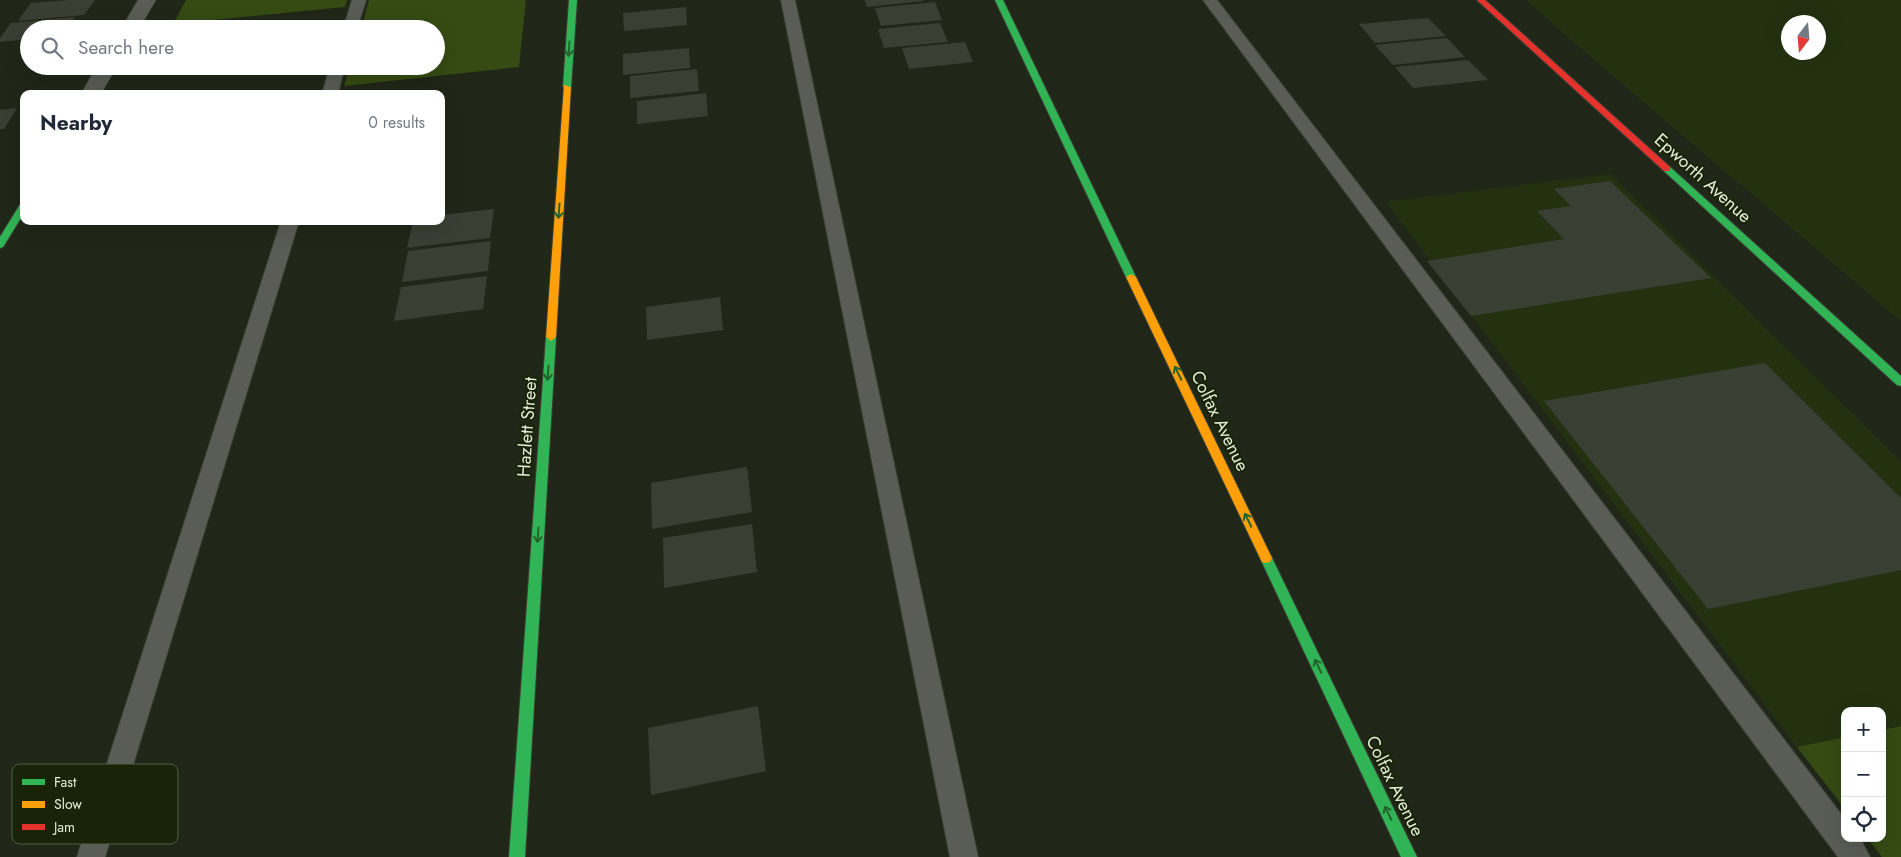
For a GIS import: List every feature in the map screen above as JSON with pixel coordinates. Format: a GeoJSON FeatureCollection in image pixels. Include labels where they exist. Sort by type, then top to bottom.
{"type":"FeatureCollection","features":[{"type":"Feature","properties":{"kind":"street"},"geometry":{"type":"LineString","coordinates":[[135,20],[147,0]]}},
{"type":"Feature","properties":{"kind":"street","name":"Hazlett Street"},"geometry":{"type":"LineString","coordinates":[[517,857],[573,0]]}},
{"type":"Feature","properties":{"kind":"street","name":"Colfax Avenue"},"geometry":{"type":"LineString","coordinates":[[999,0],[1409,857]]}},
{"type":"Feature","properties":{"kind":"street","name":"Epworth Avenue"},"geometry":{"type":"LineString","coordinates":[[1481,0],[1901,382]]}},
{"type":"Feature","properties":{"kind":"street"},"geometry":{"type":"LineString","coordinates":[[93,90],[102,75]]}},
{"type":"Feature","properties":{"kind":"street"},"geometry":{"type":"LineString","coordinates":[[0,244],[20,212]]}},
{"type":"Feature","properties":{"kind":"lane"},"geometry":{"type":"LineString","coordinates":[[353,20],[359,0]]}},
{"type":"Feature","properties":{"kind":"lane"},"geometry":{"type":"LineString","coordinates":[[788,0],[964,857]]}},
{"type":"Feature","properties":{"kind":"lane"},"geometry":{"type":"LineString","coordinates":[[1210,0],[1856,857]]}},
{"type":"Feature","properties":{"kind":"lane"},"geometry":{"type":"LineString","coordinates":[[331,90],[335,75]]}},
{"type":"Feature","properties":{"kind":"lane"},"geometry":{"type":"LineString","coordinates":[[119,764],[289,225]]}},
{"type":"Feature","properties":{"kind":"lane"},"geometry":{"type":"LineString","coordinates":[[90,857],[94,844]]}},
{"type":"Feature","properties":{"kind":"shaded area"},"geometry":{"type":"Polygon","coordinates":[[[186,0],[347,0],[345,7],[213,20],[175,20],[186,0]]]}},
{"type":"Feature","properties":{"kind":"shaded area"},"geometry":{"type":"Polygon","coordinates":[[[369,0],[526,0],[519,67],[344,86],[347,75],[445,75],[445,20],[363,20],[369,0]]]}},
{"type":"Feature","properties":{"kind":"shaded area"},"geometry":{"type":"Polygon","coordinates":[[[1526,0],[1901,0],[1901,321],[1594,60],[1526,0]]]}},
{"type":"Feature","properties":{"kind":"shaded area"},"geometry":{"type":"Polygon","coordinates":[[[1610,174],[1901,462],[1901,726],[1886,729],[1886,707],[1841,707],[1841,738],[1797,747],[1386,202],[1610,174]]]}},
{"type":"Feature","properties":{"kind":"shaded area"},"geometry":{"type":"Polygon","coordinates":[[[1901,726],[1901,857],[1882,857],[1870,842],[1886,842],[1886,729],[1901,726]]]}},
{"type":"Feature","properties":{"kind":"shaded area"},"geometry":{"type":"Polygon","coordinates":[[[1841,738],[1841,804],[1797,747],[1841,738]]]}},
{"type":"Feature","properties":{"kind":"building"},"geometry":{"type":"Polygon","coordinates":[[[95,0],[84,15],[18,21],[31,3],[95,0]]]}},
{"type":"Feature","properties":{"kind":"building"},"geometry":{"type":"Polygon","coordinates":[[[865,0],[923,0],[923,1],[867,7],[865,0]]]}},
{"type":"Feature","properties":{"kind":"building"},"geometry":{"type":"Polygon","coordinates":[[[935,2],[942,20],[881,26],[875,8],[935,2]]]}},
{"type":"Feature","properties":{"kind":"building"},"geometry":{"type":"Polygon","coordinates":[[[686,7],[687,25],[624,31],[623,13],[686,7]]]}},
{"type":"Feature","properties":{"kind":"building"},"geometry":{"type":"Polygon","coordinates":[[[75,17],[73,20],[43,20],[75,17]]]}},
{"type":"Feature","properties":{"kind":"building"},"geometry":{"type":"Polygon","coordinates":[[[1428,18],[1446,36],[1375,43],[1359,24],[1428,18]]]}},
{"type":"Feature","properties":{"kind":"building"},"geometry":{"type":"Polygon","coordinates":[[[20,22],[20,40],[0,42],[0,38],[11,23],[20,22]]]}},
{"type":"Feature","properties":{"kind":"building"},"geometry":{"type":"Polygon","coordinates":[[[940,23],[948,42],[884,48],[878,29],[940,23]]]}},
{"type":"Feature","properties":{"kind":"building"},"geometry":{"type":"Polygon","coordinates":[[[1447,38],[1465,57],[1393,65],[1375,45],[1447,38]]]}},
{"type":"Feature","properties":{"kind":"building"},"geometry":{"type":"Polygon","coordinates":[[[965,42],[973,62],[909,69],[902,48],[965,42]]]}},
{"type":"Feature","properties":{"kind":"building"},"geometry":{"type":"Polygon","coordinates":[[[689,48],[690,68],[623,75],[623,54],[689,48]]]}},
{"type":"Feature","properties":{"kind":"building"},"geometry":{"type":"Polygon","coordinates":[[[1468,60],[1488,80],[1413,88],[1395,67],[1468,60]]]}},
{"type":"Feature","properties":{"kind":"building"},"geometry":{"type":"Polygon","coordinates":[[[697,69],[699,91],[630,98],[630,76],[697,69]]]}},
{"type":"Feature","properties":{"kind":"building"},"geometry":{"type":"Polygon","coordinates":[[[706,93],[708,116],[637,124],[637,101],[706,93]]]}},
{"type":"Feature","properties":{"kind":"building"},"geometry":{"type":"Polygon","coordinates":[[[17,108],[4,129],[0,129],[0,110],[17,108]]]}},
{"type":"Feature","properties":{"kind":"building"},"geometry":{"type":"Polygon","coordinates":[[[1610,181],[1711,278],[1471,316],[1427,261],[1564,239],[1537,211],[1571,206],[1554,189],[1610,181]]]}},
{"type":"Feature","properties":{"kind":"building"},"geometry":{"type":"Polygon","coordinates":[[[494,209],[490,238],[407,248],[412,225],[445,225],[445,215],[494,209]]]}},
{"type":"Feature","properties":{"kind":"building"},"geometry":{"type":"Polygon","coordinates":[[[491,241],[488,271],[402,282],[408,251],[491,241]]]}},
{"type":"Feature","properties":{"kind":"building"},"geometry":{"type":"Polygon","coordinates":[[[487,276],[483,309],[394,321],[401,287],[487,276]]]}},
{"type":"Feature","properties":{"kind":"building"},"geometry":{"type":"Polygon","coordinates":[[[720,297],[723,330],[647,340],[646,307],[720,297]]]}},
{"type":"Feature","properties":{"kind":"building"},"geometry":{"type":"Polygon","coordinates":[[[1765,363],[1901,498],[1901,570],[1708,609],[1544,401],[1765,363]]]}},
{"type":"Feature","properties":{"kind":"building"},"geometry":{"type":"Polygon","coordinates":[[[747,467],[752,512],[652,529],[651,483],[747,467]]]}},
{"type":"Feature","properties":{"kind":"building"},"geometry":{"type":"Polygon","coordinates":[[[752,524],[757,572],[664,588],[663,538],[752,524]]]}},
{"type":"Feature","properties":{"kind":"building"},"geometry":{"type":"Polygon","coordinates":[[[758,706],[766,771],[651,795],[648,728],[758,706]]]}},
{"type":"Feature","properties":{"kind":"traffic: fast"},"geometry":{"type":"LineString","coordinates":[[567,87],[573,0]]}},
{"type":"Feature","properties":{"kind":"traffic: fast"},"geometry":{"type":"LineString","coordinates":[[999,0],[1131,277]]}},
{"type":"Feature","properties":{"kind":"traffic: fast"},"geometry":{"type":"LineString","coordinates":[[1667,169],[1901,382]]}},
{"type":"Feature","properties":{"kind":"traffic: fast"},"geometry":{"type":"LineString","coordinates":[[0,245],[20,212]]}},
{"type":"Feature","properties":{"kind":"traffic: fast"},"geometry":{"type":"LineString","coordinates":[[517,857],[551,337]]}},
{"type":"Feature","properties":{"kind":"traffic: fast"},"geometry":{"type":"LineString","coordinates":[[1266,558],[1409,857]]}},
{"type":"Feature","properties":{"kind":"traffic: slow"},"geometry":{"type":"LineString","coordinates":[[551,337],[567,87]]}},
{"type":"Feature","properties":{"kind":"traffic: slow"},"geometry":{"type":"LineString","coordinates":[[1131,277],[1266,558]]}},
{"type":"Feature","properties":{"kind":"traffic: jam"},"geometry":{"type":"LineString","coordinates":[[1481,0],[1667,169]]}}]}
